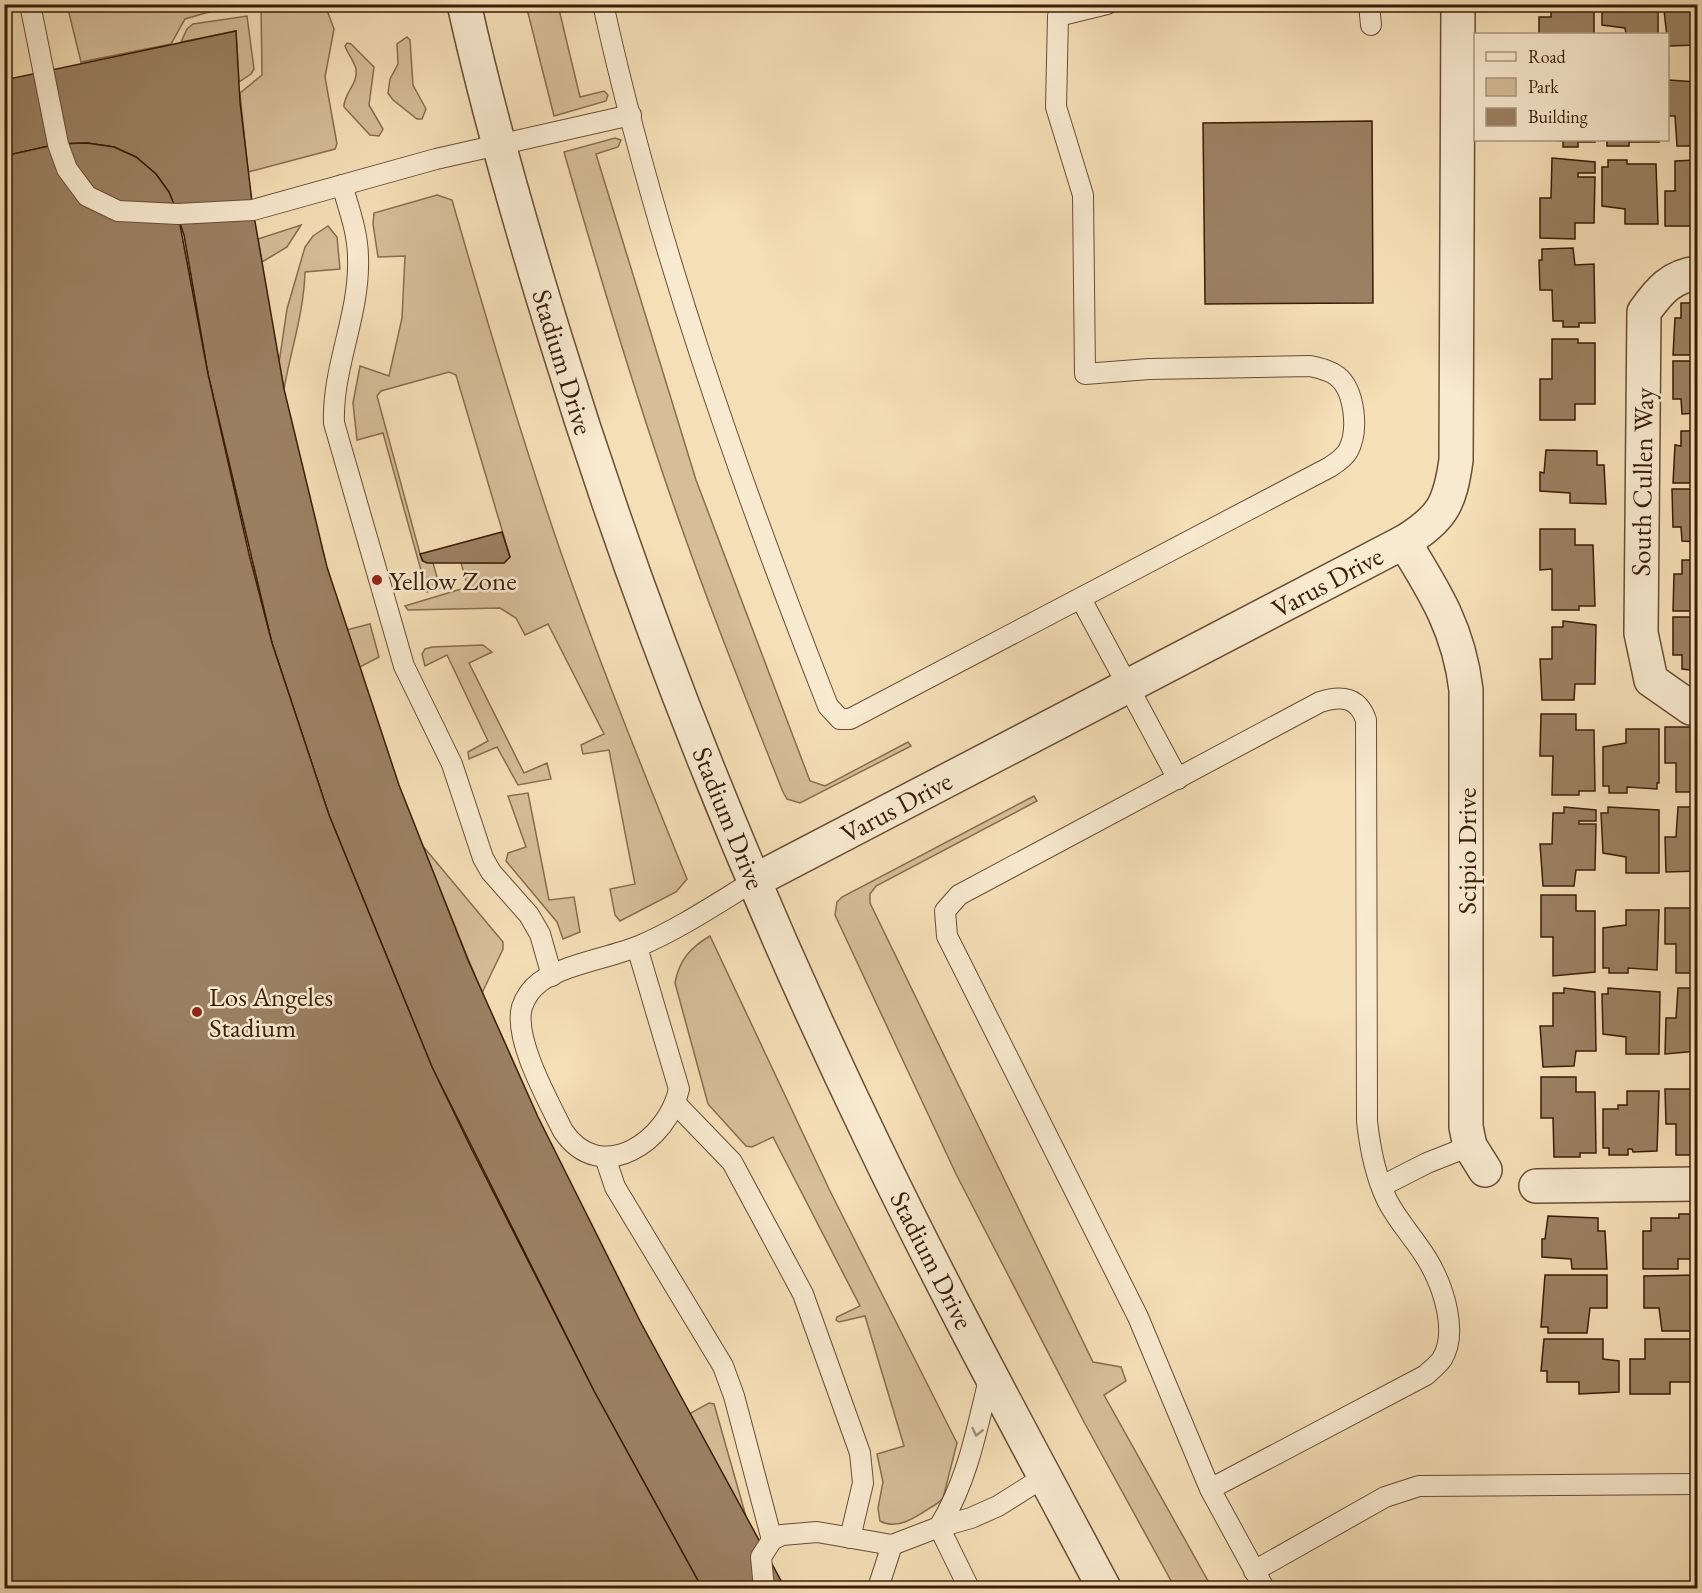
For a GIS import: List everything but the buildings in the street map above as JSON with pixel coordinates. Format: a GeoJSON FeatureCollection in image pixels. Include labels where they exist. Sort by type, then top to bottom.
{"type":"FeatureCollection","features":[{"type":"Feature","properties":{"kind":"street","name":"Stadium Drive"},"geometry":{"type":"LineString","coordinates":[[464,4],[529,252],[594,461],[630,564],[754,881],[874,1145],[990,1375],[1104,1588]]}},
{"type":"Feature","properties":{"kind":"street","name":"Varus Drive"},"geometry":{"type":"LineString","coordinates":[[754,881],[1404,542],[1425,529],[1444,511],[1452,486],[1456,460],[1458,4]]}},
{"type":"Feature","properties":{"kind":"street","name":"South Cullen Way"},"geometry":{"type":"LineString","coordinates":[[1698,273],[1682,275],[1661,288],[1644,312],[1641,633],[1650,680],[1691,708],[1698,708]]}},
{"type":"Feature","properties":{"kind":"street","name":"Scipio Drive"},"geometry":{"type":"LineString","coordinates":[[1404,542],[1449,621],[1458,643],[1466,690],[1466,1106],[1477,1158]]}},
{"type":"Feature","properties":{"kind":"street"},"geometry":{"type":"LineString","coordinates":[[1536,1186],[1698,1184]]}},
{"type":"Feature","properties":{"kind":"lane"},"geometry":{"type":"LineString","coordinates":[[30,4],[58,144],[67,169],[87,196],[118,211],[178,214],[253,210],[436,159],[631,115]]}},
{"type":"Feature","properties":{"kind":"lane"},"geometry":{"type":"LineString","coordinates":[[603,4],[631,115],[680,287],[736,464],[765,545],[833,713],[840,719],[858,717],[1330,467],[1348,451],[1353,422],[1353,399],[1337,376],[1310,366],[1149,369],[1085,374],[1083,195],[1056,107],[1058,16],[1107,4]]}},
{"type":"Feature","properties":{"kind":"lane"},"geometry":{"type":"LineString","coordinates":[[1370,4],[1371,25]]}},
{"type":"Feature","properties":{"kind":"lane"},"geometry":{"type":"LineString","coordinates":[[342,185],[355,233],[358,260],[353,308],[333,399],[334,423],[401,658],[452,764],[483,858],[491,872],[529,915],[540,934],[552,976]]}},
{"type":"Feature","properties":{"kind":"lane"},"geometry":{"type":"LineString","coordinates":[[1081,599],[1178,779]]}},
{"type":"Feature","properties":{"kind":"lane"},"geometry":{"type":"LineString","coordinates":[[1210,1489],[1425,1375],[1443,1358],[1448,1331],[1442,1296],[1431,1266],[1396,1215],[1374,1167],[1366,1120],[1366,720],[1361,707],[1353,700],[1336,697],[1320,702],[959,895],[945,911],[944,923],[947,936],[1138,1317],[1210,1489],[1264,1588]]}},
{"type":"Feature","properties":{"kind":"lane"},"geometry":{"type":"LineString","coordinates":[[638,946],[676,1074],[679,1089],[676,1104],[667,1120],[633,1150],[618,1156],[594,1157],[567,1137],[551,1106],[524,1041],[520,1024],[522,1007],[531,990],[552,976],[638,946],[698,916],[754,881]]}},
{"type":"Feature","properties":{"kind":"lane"},"geometry":{"type":"LineString","coordinates":[[676,1104],[732,1162],[804,1294],[860,1453],[863,1483],[850,1538]]}},
{"type":"Feature","properties":{"kind":"lane"},"geometry":{"type":"LineString","coordinates":[[605,1157],[615,1187],[729,1381],[772,1540]]}},
{"type":"Feature","properties":{"kind":"lane"},"geometry":{"type":"LineString","coordinates":[[1382,1186],[1427,1163],[1477,1158]]}},
{"type":"Feature","properties":{"kind":"lane"},"geometry":{"type":"LineString","coordinates":[[939,1527],[959,1493],[990,1375]]}},
{"type":"Feature","properties":{"kind":"lane"},"geometry":{"type":"LineString","coordinates":[[764,1588],[761,1557],[772,1540],[782,1535],[805,1532],[892,1545],[939,1527],[971,1518],[998,1506],[1044,1477]]}},
{"type":"Feature","properties":{"kind":"lane"},"geometry":{"type":"LineString","coordinates":[[1254,1570],[1385,1497],[1419,1486],[1437,1484],[1698,1484]]}},
{"type":"Feature","properties":{"kind":"lane"},"geometry":{"type":"LineString","coordinates":[[939,1527],[969,1588]]}},
{"type":"Feature","properties":{"kind":"lane"},"geometry":{"type":"LineString","coordinates":[[878,1588],[892,1545]]}},
{"type":"Feature","properties":{"kind":"green space"},"geometry":{"type":"Polygon","coordinates":[[[67,4],[233,5],[185,19],[171,44],[81,62],[67,4]]]}},
{"type":"Feature","properties":{"kind":"green space"},"geometry":{"type":"Polygon","coordinates":[[[261,5],[325,5],[334,29],[325,77],[337,144],[335,149],[248,172],[240,93],[262,75],[261,5]]]}},
{"type":"Feature","properties":{"kind":"green space"},"geometry":{"type":"Polygon","coordinates":[[[526,5],[558,5],[580,97],[604,91],[608,95],[606,101],[554,116],[526,5]]]}},
{"type":"Feature","properties":{"kind":"green space"},"geometry":{"type":"Polygon","coordinates":[[[247,16],[254,69],[251,74],[239,82],[236,31],[181,42],[187,29],[193,24],[247,16]]]}},
{"type":"Feature","properties":{"kind":"green space"},"geometry":{"type":"Polygon","coordinates":[[[407,37],[410,40],[413,85],[426,109],[422,119],[417,119],[393,100],[388,93],[390,79],[398,64],[397,44],[407,37]]]}},
{"type":"Feature","properties":{"kind":"green space"},"geometry":{"type":"Polygon","coordinates":[[[347,43],[351,44],[374,67],[369,105],[383,129],[379,136],[370,135],[344,107],[356,74],[355,66],[345,46],[347,43]]]}},
{"type":"Feature","properties":{"kind":"green space"},"geometry":{"type":"Polygon","coordinates":[[[615,138],[621,140],[618,147],[596,154],[696,480],[810,781],[825,786],[908,742],[911,746],[800,803],[787,799],[783,792],[691,554],[637,394],[564,152],[615,138]]]}},
{"type":"Feature","properties":{"kind":"green space"},"geometry":{"type":"Polygon","coordinates":[[[437,195],[452,200],[503,372],[558,544],[604,670],[687,879],[676,892],[620,921],[615,915],[610,889],[635,884],[609,750],[583,754],[581,745],[604,734],[548,624],[525,635],[516,618],[500,608],[408,610],[405,606],[468,587],[461,563],[504,563],[510,557],[456,375],[449,372],[381,391],[377,396],[422,561],[433,563],[440,588],[427,592],[383,433],[357,440],[353,403],[360,366],[389,376],[402,318],[405,256],[378,257],[373,224],[374,213],[437,195]]]}},
{"type":"Feature","properties":{"kind":"green space"},"geometry":{"type":"Polygon","coordinates":[[[301,225],[287,247],[262,262],[258,239],[301,225]]]}},
{"type":"Feature","properties":{"kind":"green space"},"geometry":{"type":"Polygon","coordinates":[[[328,226],[337,237],[340,269],[305,272],[300,316],[284,389],[279,363],[287,309],[305,247],[313,236],[328,226]]]}},
{"type":"Feature","properties":{"kind":"green space"},"geometry":{"type":"Polygon","coordinates":[[[370,624],[379,657],[358,668],[346,630],[370,624]]]}},
{"type":"Feature","properties":{"kind":"green space"},"geometry":{"type":"Polygon","coordinates":[[[483,645],[492,652],[469,663],[524,773],[547,763],[551,779],[518,785],[497,747],[469,759],[468,752],[488,741],[447,655],[425,666],[422,654],[425,649],[432,647],[483,645]]]}},
{"type":"Feature","properties":{"kind":"green space"},"geometry":{"type":"Polygon","coordinates":[[[528,793],[549,900],[574,897],[580,932],[563,939],[557,922],[506,861],[508,853],[526,847],[508,796],[528,793]]]}},
{"type":"Feature","properties":{"kind":"green space"},"geometry":{"type":"Polygon","coordinates":[[[1034,796],[1037,801],[876,886],[870,894],[870,903],[1093,1362],[1121,1367],[1126,1381],[1104,1395],[1212,1588],[1175,1588],[1084,1422],[956,1174],[835,915],[837,902],[842,897],[1034,796]]]}},
{"type":"Feature","properties":{"kind":"green space"},"geometry":{"type":"Polygon","coordinates":[[[422,845],[503,942],[503,949],[482,993],[422,845]]]}},
{"type":"Feature","properties":{"kind":"green space"},"geometry":{"type":"Polygon","coordinates":[[[710,936],[830,1191],[957,1443],[943,1498],[903,1523],[888,1524],[880,1521],[878,1508],[883,1482],[877,1454],[904,1446],[865,1316],[839,1322],[836,1320],[837,1317],[860,1306],[773,1137],[752,1147],[746,1146],[708,1104],[675,983],[679,968],[687,955],[710,936]]]}},
{"type":"Feature","properties":{"kind":"green space"},"geometry":{"type":"Polygon","coordinates":[[[709,1403],[714,1404],[747,1520],[689,1414],[709,1403]]]}},
{"type":"Feature","properties":{"kind":"place","name":"Yellow Zone"},"geometry":{"type":"Point","coordinates":[377,580]}},
{"type":"Feature","properties":{"kind":"place","name":"Los Angeles Stadium"},"geometry":{"type":"Point","coordinates":[197,1012]}}]}
